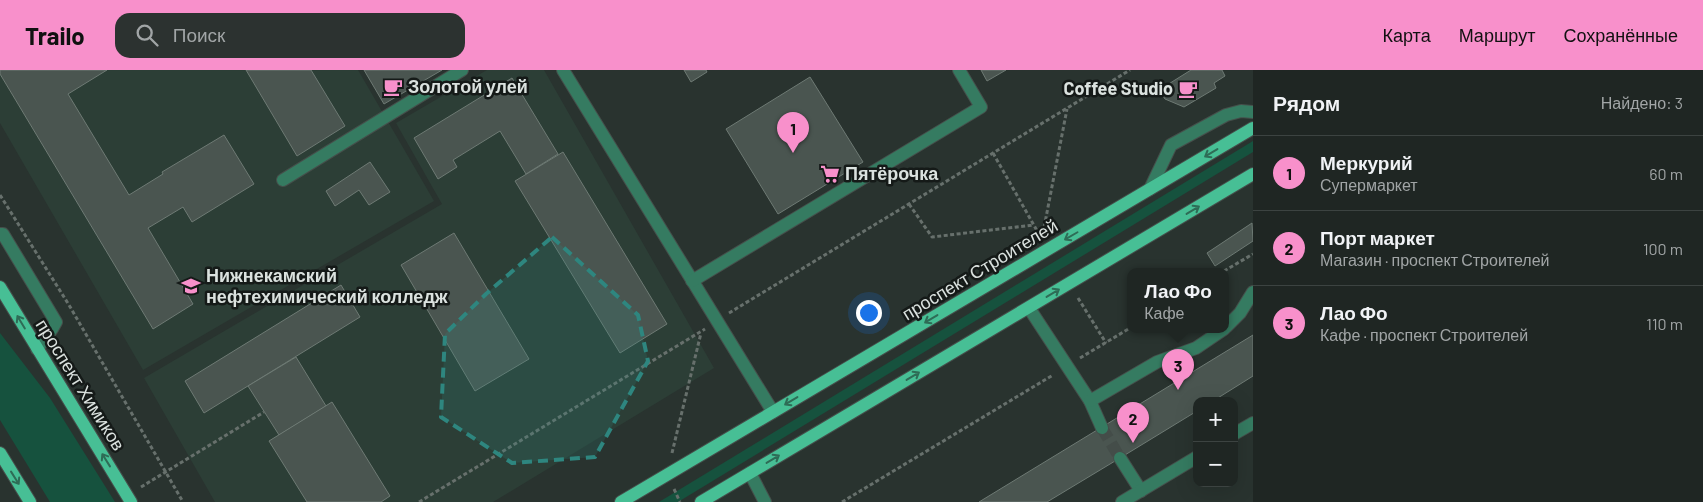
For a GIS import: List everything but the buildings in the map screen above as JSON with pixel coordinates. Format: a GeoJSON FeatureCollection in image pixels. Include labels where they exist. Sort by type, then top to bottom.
{"type":"FeatureCollection","features":[{"type":"Feature","properties":{"kind":"main road","name":"проспект Строителей"},"geometry":{"type":"LineString","coordinates":[[621,502],[1253,128]]}},
{"type":"Feature","properties":{"kind":"main road"},"geometry":{"type":"LineString","coordinates":[[702,502],[1253,174]]}},
{"type":"Feature","properties":{"kind":"main road","name":"проспект Химиков"},"geometry":{"type":"LineString","coordinates":[[0,286],[130,499]]}},
{"type":"Feature","properties":{"kind":"main road"},"geometry":{"type":"LineString","coordinates":[[0,453],[30,502]]}},
{"type":"Feature","properties":{"kind":"lane"},"geometry":{"type":"LineString","coordinates":[[283,180],[462,70]]}},
{"type":"Feature","properties":{"kind":"lane"},"geometry":{"type":"LineString","coordinates":[[563,70],[773,412]]}},
{"type":"Feature","properties":{"kind":"lane"},"geometry":{"type":"LineString","coordinates":[[692,281],[982,107],[959,70]]}},
{"type":"Feature","properties":{"kind":"lane"},"geometry":{"type":"LineString","coordinates":[[1150,189],[1171,145],[1226,115],[1241,111],[1253,112]]}},
{"type":"Feature","properties":{"kind":"lane"},"geometry":{"type":"LineString","coordinates":[[0,234],[3,234],[56,322],[37,349]]}},
{"type":"Feature","properties":{"kind":"lane"},"geometry":{"type":"LineString","coordinates":[[1229,324],[1240,313],[1253,292]]}},
{"type":"Feature","properties":{"kind":"lane"},"geometry":{"type":"LineString","coordinates":[[1029,308],[1090,401],[1102,428]]}},
{"type":"Feature","properties":{"kind":"lane"},"geometry":{"type":"LineString","coordinates":[[1090,401],[1158,362],[1196,348],[1218,333]]}},
{"type":"Feature","properties":{"kind":"lane"},"geometry":{"type":"LineString","coordinates":[[1238,432],[1253,423]]}},
{"type":"Feature","properties":{"kind":"lane"},"geometry":{"type":"LineString","coordinates":[[1120,458],[1141,490]]}},
{"type":"Feature","properties":{"kind":"lane"},"geometry":{"type":"LineString","coordinates":[[1122,502],[1193,459]]}},
{"type":"Feature","properties":{"kind":"lane"},"geometry":{"type":"LineString","coordinates":[[750,473],[765,502]]}},
{"type":"Feature","properties":{"kind":"path"},"geometry":{"type":"LineString","coordinates":[[419,502],[1130,70]]}},
{"type":"Feature","properties":{"kind":"path"},"geometry":{"type":"LineString","coordinates":[[993,153],[1042,239],[1067,108]]}},
{"type":"Feature","properties":{"kind":"path"},"geometry":{"type":"LineString","coordinates":[[0,195],[69,305],[183,502]]}},
{"type":"Feature","properties":{"kind":"path"},"geometry":{"type":"LineString","coordinates":[[909,204],[932,237],[1034,225]]}},
{"type":"Feature","properties":{"kind":"path"},"geometry":{"type":"LineString","coordinates":[[1229,268],[1253,254]]}},
{"type":"Feature","properties":{"kind":"path"},"geometry":{"type":"LineString","coordinates":[[1078,298],[1106,343]]}},
{"type":"Feature","properties":{"kind":"path"},"geometry":{"type":"LineString","coordinates":[[842,502],[1127,330]]}},
{"type":"Feature","properties":{"kind":"path"},"geometry":{"type":"LineString","coordinates":[[680,502],[666,475],[701,332]]}},
{"type":"Feature","properties":{"kind":"path"},"geometry":{"type":"LineString","coordinates":[[130,499],[166,472],[264,412]]}},
{"type":"Feature","properties":{"kind":"highlighted area"},"geometry":{"type":"Polygon","coordinates":[[[552,237],[638,315],[648,361],[595,457],[512,463],[441,417],[445,334],[486,294],[552,237]]]}},
{"type":"Feature","properties":{"kind":"shaded area","name":"Нижнекамский нефтехимический колледж"},"geometry":{"type":"Polygon","coordinates":[[[0,70],[358,70],[434,201],[143,370],[0,123],[0,70]]]}},
{"type":"Feature","properties":{"kind":"shaded area"},"geometry":{"type":"Polygon","coordinates":[[[487,70],[544,70],[714,368],[493,502],[215,502],[144,378],[442,204],[396,123],[487,70]]]}},
{"type":"Feature","properties":{"kind":"green space"},"geometry":{"type":"Polygon","coordinates":[[[1253,141],[1253,152],[678,502],[659,502],[1253,141]]]}},
{"type":"Feature","properties":{"kind":"green space"},"geometry":{"type":"Polygon","coordinates":[[[0,333],[50,398],[115,502],[50,502],[0,420],[0,333]]]}},
{"type":"Feature","properties":{"kind":"tunnel"},"geometry":{"type":"LineString","coordinates":[[1102,428],[1120,458]]}},
{"type":"Feature","properties":{"kind":"place","name":"Золотой улей"},"geometry":{"type":"Point","coordinates":[393,87]}},
{"type":"Feature","properties":{"kind":"place","name":"Coffee Studio"},"geometry":{"type":"Point","coordinates":[1188,89]}},
{"type":"Feature","properties":{"kind":"place","name":"Меркурий"},"geometry":{"type":"Point","coordinates":[793,153]}},
{"type":"Feature","properties":{"kind":"place","name":"Пятёрочка"},"geometry":{"type":"Point","coordinates":[830,174]}},
{"type":"Feature","properties":{"kind":"place","name":"Нижнекамский нефтехимический колледж"},"geometry":{"type":"Point","coordinates":[191,286]}},
{"type":"Feature","properties":{"kind":"place","name":"Лао Фо"},"geometry":{"type":"Point","coordinates":[1178,390]}},
{"type":"Feature","properties":{"kind":"place","name":"Порт маркет"},"geometry":{"type":"Point","coordinates":[1133,443]}}]}
